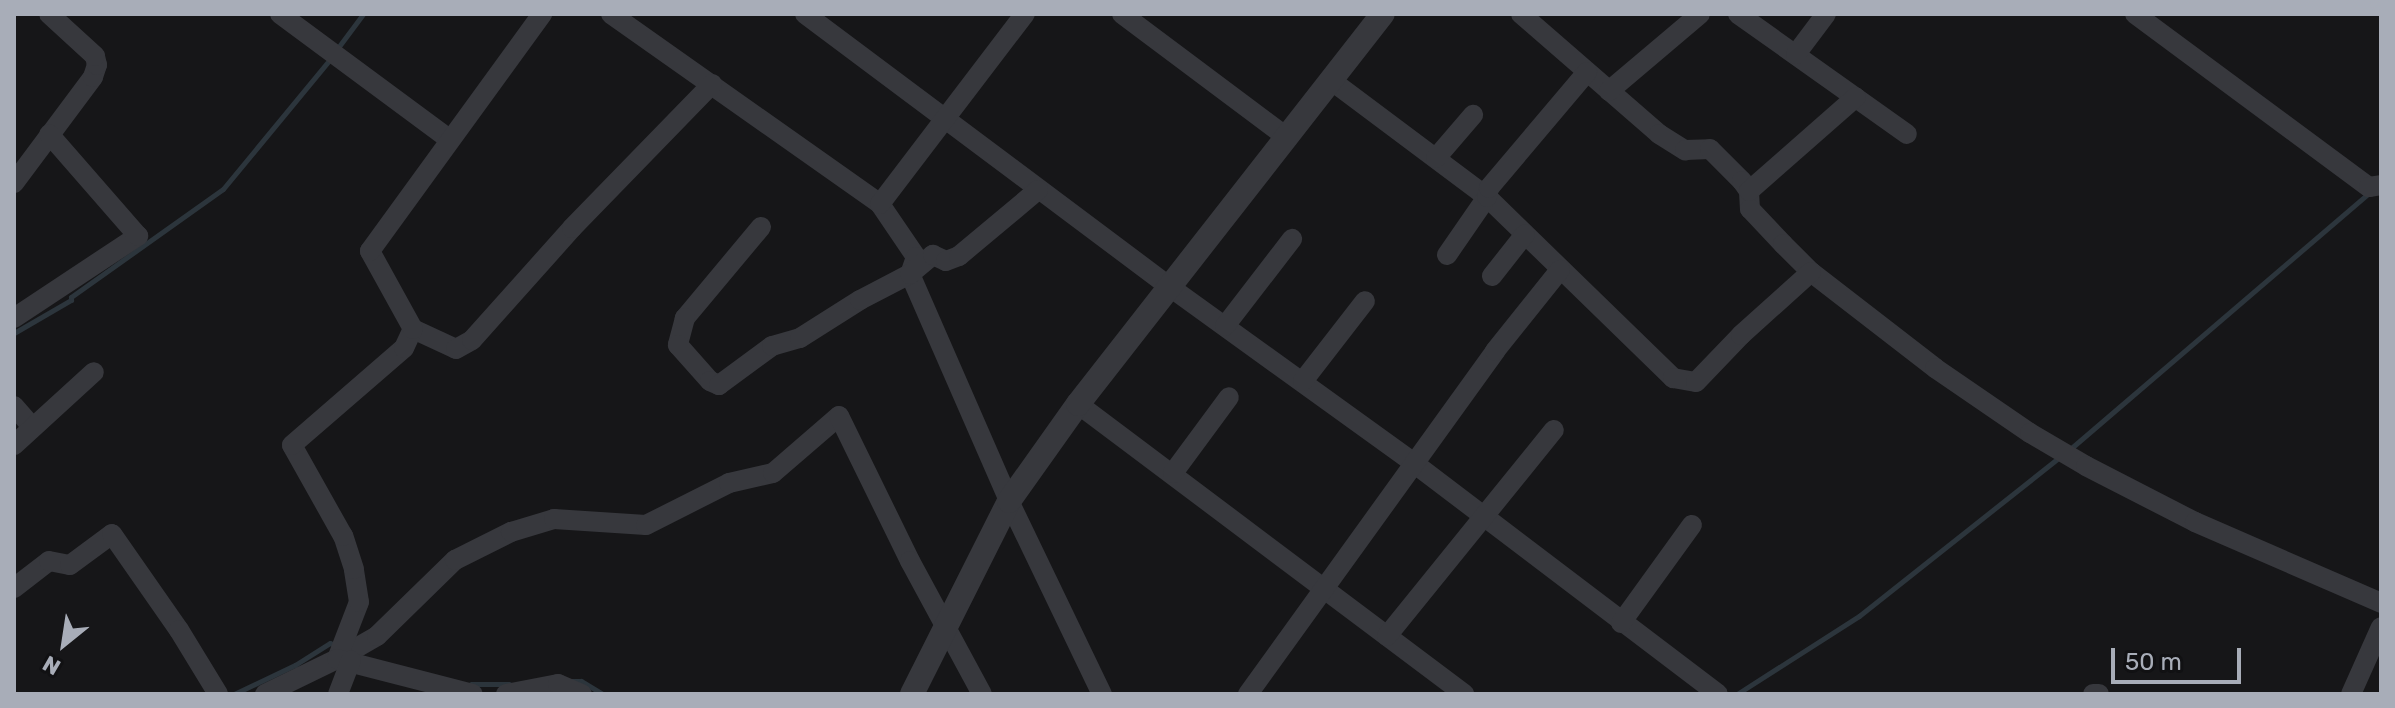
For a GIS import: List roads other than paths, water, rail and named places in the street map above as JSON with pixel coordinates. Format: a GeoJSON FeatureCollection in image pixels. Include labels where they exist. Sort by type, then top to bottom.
{"type":"FeatureCollection","features":[{"type":"Feature","properties":{"kind":"street"},"geometry":{"type":"LineString","coordinates":[[14,183],[93,77],[97,65],[95,56],[49,14]]}},
{"type":"Feature","properties":{"kind":"street"},"geometry":{"type":"LineString","coordinates":[[280,14],[449,139]]}},
{"type":"Feature","properties":{"kind":"street"},"geometry":{"type":"LineString","coordinates":[[542,14],[370,251],[413,329],[456,349],[472,340],[572,228],[712,84]]}},
{"type":"Feature","properties":{"kind":"street"},"geometry":{"type":"LineString","coordinates":[[611,14],[880,204],[916,257],[910,274],[1009,501],[1102,694]]}},
{"type":"Feature","properties":{"kind":"street"},"geometry":{"type":"LineString","coordinates":[[805,14],[1038,190],[1415,464],[1718,694]]}},
{"type":"Feature","properties":{"kind":"street"},"geometry":{"type":"LineString","coordinates":[[880,204],[1025,14]]}},
{"type":"Feature","properties":{"kind":"street"},"geometry":{"type":"LineString","coordinates":[[1122,14],[1288,138]]}},
{"type":"Feature","properties":{"kind":"street"},"geometry":{"type":"LineString","coordinates":[[912,694],[1009,501],[1078,404],[1383,14]]}},
{"type":"Feature","properties":{"kind":"street"},"geometry":{"type":"LineString","coordinates":[[1521,14],[1674,144],[1685,150],[1710,149],[1749,191],[1750,209],[1811,272],[1935,368],[2044,442],[2195,522],[2381,603]]}},
{"type":"Feature","properties":{"kind":"street"},"geometry":{"type":"LineString","coordinates":[[1609,91],[1700,14]]}},
{"type":"Feature","properties":{"kind":"street"},"geometry":{"type":"LineString","coordinates":[[1738,14],[1907,134]]}},
{"type":"Feature","properties":{"kind":"street"},"geometry":{"type":"LineString","coordinates":[[1796,54],[1826,14]]}},
{"type":"Feature","properties":{"kind":"street"},"geometry":{"type":"LineString","coordinates":[[2135,14],[2369,187],[2381,185]]}},
{"type":"Feature","properties":{"kind":"street"},"geometry":{"type":"LineString","coordinates":[[1447,255],[1487,197],[1489,188],[1587,72]]}},
{"type":"Feature","properties":{"kind":"street"},"geometry":{"type":"LineString","coordinates":[[1332,81],[1487,197],[1673,378],[1688,384],[1696,382],[1741,335],[1811,272]]}},
{"type":"Feature","properties":{"kind":"street"},"geometry":{"type":"LineString","coordinates":[[1749,191],[1856,97]]}},
{"type":"Feature","properties":{"kind":"street"},"geometry":{"type":"LineString","coordinates":[[1436,158],[1473,115]]}},
{"type":"Feature","properties":{"kind":"street"},"geometry":{"type":"LineString","coordinates":[[14,318],[138,236],[49,134]]}},
{"type":"Feature","properties":{"kind":"street"},"geometry":{"type":"LineString","coordinates":[[761,227],[685,318],[678,345],[710,381],[719,385],[772,346],[800,338],[860,300],[910,274],[933,255],[946,261],[959,256],[1038,190]]}},
{"type":"Feature","properties":{"kind":"street"},"geometry":{"type":"LineString","coordinates":[[1492,276],[1525,234]]}},
{"type":"Feature","properties":{"kind":"street"},"geometry":{"type":"LineString","coordinates":[[1225,326],[1292,239]]}},
{"type":"Feature","properties":{"kind":"street"},"geometry":{"type":"LineString","coordinates":[[1248,694],[1495,351],[1560,270]]}},
{"type":"Feature","properties":{"kind":"street"},"geometry":{"type":"LineString","coordinates":[[1303,381],[1365,301]]}},
{"type":"Feature","properties":{"kind":"street"},"geometry":{"type":"LineString","coordinates":[[338,694],[359,602],[354,569],[343,536],[292,445],[404,348],[413,329]]}},
{"type":"Feature","properties":{"kind":"street"},"geometry":{"type":"LineString","coordinates":[[14,445],[94,372]]}},
{"type":"Feature","properties":{"kind":"street"},"geometry":{"type":"LineString","coordinates":[[1173,473],[1229,397]]}},
{"type":"Feature","properties":{"kind":"street"},"geometry":{"type":"LineString","coordinates":[[1078,404],[1464,694]]}},
{"type":"Feature","properties":{"kind":"street"},"geometry":{"type":"LineString","coordinates":[[14,406],[32,427]]}},
{"type":"Feature","properties":{"kind":"street"},"geometry":{"type":"LineString","coordinates":[[265,694],[344,659],[377,636],[455,560],[511,532],[554,519],[646,525],[729,483],[773,473],[839,416],[982,694]]}},
{"type":"Feature","properties":{"kind":"street"},"geometry":{"type":"LineString","coordinates":[[1387,636],[1481,516],[1554,430]]}},
{"type":"Feature","properties":{"kind":"street"},"geometry":{"type":"LineString","coordinates":[[1621,623],[1692,525]]}},
{"type":"Feature","properties":{"kind":"street"},"geometry":{"type":"LineString","coordinates":[[14,588],[49,561],[70,565],[112,534],[179,630],[218,694]]}},
{"type":"Feature","properties":{"kind":"street"},"geometry":{"type":"LineString","coordinates":[[2351,694],[2381,627]]}},
{"type":"Feature","properties":{"kind":"street"},"geometry":{"type":"LineString","coordinates":[[344,659],[473,694]]}},
{"type":"Feature","properties":{"kind":"street"},"geometry":{"type":"LineString","coordinates":[[506,694],[558,684],[582,694]]}},
{"type":"Feature","properties":{"kind":"street"},"geometry":{"type":"LineString","coordinates":[[2093,694],[2099,694]]}},
{"type":"Feature","properties":{"kind":"waterway"},"geometry":{"type":"LineString","coordinates":[[337,49],[363,14]]}},
{"type":"Feature","properties":{"kind":"waterway"},"geometry":{"type":"LineString","coordinates":[[14,333],[71,300],[71,297],[223,189],[332,57]]}},
{"type":"Feature","properties":{"kind":"waterway"},"geometry":{"type":"LineString","coordinates":[[2069,450],[2368,194]]}},
{"type":"Feature","properties":{"kind":"waterway"},"geometry":{"type":"LineString","coordinates":[[1737,694],[1859,616],[2061,456]]}},
{"type":"Feature","properties":{"kind":"waterway"},"geometry":{"type":"LineString","coordinates":[[234,694],[295,665],[330,643],[335,645]]}},
{"type":"Feature","properties":{"kind":"waterway"},"geometry":{"type":"LineString","coordinates":[[571,681],[581,681],[603,694]]}},
{"type":"Feature","properties":{"kind":"waterway"},"geometry":{"type":"LineString","coordinates":[[471,684],[509,684]]}}]}
